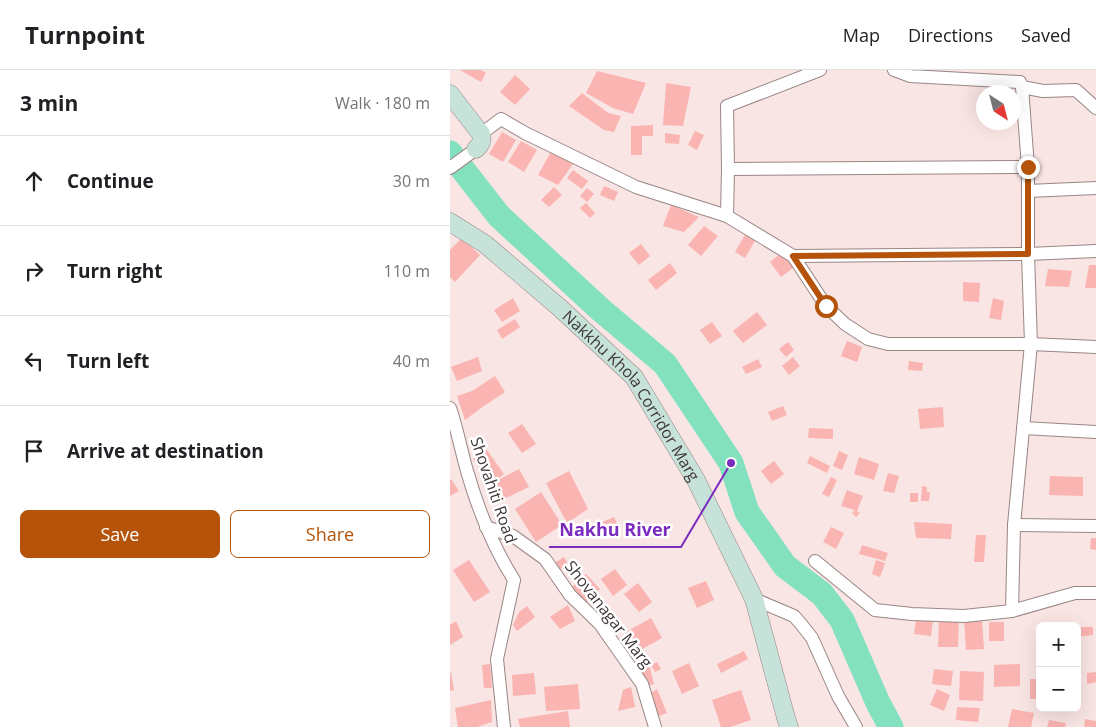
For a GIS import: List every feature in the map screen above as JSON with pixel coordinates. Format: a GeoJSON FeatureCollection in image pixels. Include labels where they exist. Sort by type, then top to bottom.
{"type":"FeatureCollection","features":[{"type":"Feature","properties":{"kind":"street"},"geometry":{"type":"LineString","coordinates":[[728,216],[727,106],[820,70]]}},
{"type":"Feature","properties":{"kind":"street"},"geometry":{"type":"LineString","coordinates":[[894,70],[910,76],[1020,82],[1022,87],[1028,167],[1031,344],[1014,526],[1012,611]]}},
{"type":"Feature","properties":{"kind":"street"},"geometry":{"type":"LineString","coordinates":[[1022,87],[1043,90],[1076,90],[1096,108]]}},
{"type":"Feature","properties":{"kind":"street"},"geometry":{"type":"LineString","coordinates":[[450,94],[478,142]]}},
{"type":"Feature","properties":{"kind":"street"},"geometry":{"type":"LineString","coordinates":[[450,168],[501,119],[524,133],[636,187],[728,216],[793,256],[826,306],[845,324],[868,339],[888,344],[1031,344],[1096,347]]}},
{"type":"Feature","properties":{"kind":"street"},"geometry":{"type":"LineString","coordinates":[[728,169],[1028,167]]}},
{"type":"Feature","properties":{"kind":"street"},"geometry":{"type":"LineString","coordinates":[[1028,191],[1096,188]]}},
{"type":"Feature","properties":{"kind":"street","name":"Nakkhu Khola Corridor Marg"},"geometry":{"type":"LineString","coordinates":[[450,222],[484,244],[560,308],[634,377],[696,480],[754,599],[789,727]]}},
{"type":"Feature","properties":{"kind":"street"},"geometry":{"type":"LineString","coordinates":[[793,256],[1028,254],[1096,251]]}},
{"type":"Feature","properties":{"kind":"street","name":"Shovahiti Road"},"geometry":{"type":"LineString","coordinates":[[451,412],[467,472],[486,527],[502,561],[514,580],[497,658],[504,727]]}},
{"type":"Feature","properties":{"kind":"street"},"geometry":{"type":"LineString","coordinates":[[1023,428],[1096,432]]}},
{"type":"Feature","properties":{"kind":"street"},"geometry":{"type":"LineString","coordinates":[[1014,526],[1096,526]]}},
{"type":"Feature","properties":{"kind":"street","name":"Shovanagar Marg"},"geometry":{"type":"LineString","coordinates":[[486,527],[513,536],[545,559],[570,595],[600,624],[642,684],[654,727]]}},
{"type":"Feature","properties":{"kind":"street"},"geometry":{"type":"LineString","coordinates":[[815,561],[875,610],[912,614],[964,616],[1012,611],[1075,593],[1096,593]]}},
{"type":"Feature","properties":{"kind":"street"},"geometry":{"type":"LineString","coordinates":[[754,599],[794,616],[801,624],[812,638],[838,696],[856,727]]}},
{"type":"Feature","properties":{"kind":"building"},"geometry":{"type":"Polygon","coordinates":[[[460,70],[481,70],[486,73],[481,82],[460,70]]]}},
{"type":"Feature","properties":{"kind":"building"},"geometry":{"type":"Polygon","coordinates":[[[597,71],[646,83],[633,114],[613,108],[586,93],[597,71]]]}},
{"type":"Feature","properties":{"kind":"building"},"geometry":{"type":"Polygon","coordinates":[[[515,75],[530,89],[515,105],[500,92],[515,75]]]}},
{"type":"Feature","properties":{"kind":"building"},"geometry":{"type":"Polygon","coordinates":[[[666,83],[691,87],[683,126],[663,125],[666,83]]]}},
{"type":"Feature","properties":{"kind":"building"},"geometry":{"type":"Polygon","coordinates":[[[582,93],[608,113],[621,116],[614,132],[604,130],[569,106],[582,93]]]}},
{"type":"Feature","properties":{"kind":"building"},"geometry":{"type":"Polygon","coordinates":[[[653,125],[653,136],[642,136],[642,155],[631,155],[631,126],[653,125]]]}},
{"type":"Feature","properties":{"kind":"building"},"geometry":{"type":"Polygon","coordinates":[[[695,131],[704,135],[697,150],[688,145],[695,131]]]}},
{"type":"Feature","properties":{"kind":"building"},"geometry":{"type":"Polygon","coordinates":[[[502,132],[516,140],[503,162],[489,154],[502,132]]]}},
{"type":"Feature","properties":{"kind":"building"},"geometry":{"type":"Polygon","coordinates":[[[665,133],[680,135],[679,144],[665,143],[665,133]]]}},
{"type":"Feature","properties":{"kind":"building"},"geometry":{"type":"Polygon","coordinates":[[[521,141],[537,150],[524,172],[508,162],[521,141]]]}},
{"type":"Feature","properties":{"kind":"building"},"geometry":{"type":"Polygon","coordinates":[[[552,150],[573,164],[558,185],[538,175],[552,150]]]}},
{"type":"Feature","properties":{"kind":"building"},"geometry":{"type":"Polygon","coordinates":[[[573,170],[588,181],[582,189],[567,178],[573,170]]]}},
{"type":"Feature","properties":{"kind":"building"},"geometry":{"type":"Polygon","coordinates":[[[604,186],[618,192],[614,201],[600,195],[604,186]]]}},
{"type":"Feature","properties":{"kind":"building"},"geometry":{"type":"Polygon","coordinates":[[[554,187],[562,195],[549,207],[541,200],[554,187]]]}},
{"type":"Feature","properties":{"kind":"building"},"geometry":{"type":"Polygon","coordinates":[[[587,188],[594,194],[587,202],[580,196],[587,188]]]}},
{"type":"Feature","properties":{"kind":"building"},"geometry":{"type":"Polygon","coordinates":[[[586,203],[595,213],[590,218],[580,208],[586,203]]]}},
{"type":"Feature","properties":{"kind":"building"},"geometry":{"type":"Polygon","coordinates":[[[671,205],[699,217],[684,232],[663,226],[671,205]]]}},
{"type":"Feature","properties":{"kind":"building"},"geometry":{"type":"Polygon","coordinates":[[[704,226],[718,236],[701,256],[688,245],[704,226]]]}},
{"type":"Feature","properties":{"kind":"building"},"geometry":{"type":"Polygon","coordinates":[[[746,233],[756,239],[745,258],[735,252],[746,233]]]}},
{"type":"Feature","properties":{"kind":"building"},"geometry":{"type":"Polygon","coordinates":[[[462,238],[480,255],[455,282],[450,277],[450,250],[462,238]]]}},
{"type":"Feature","properties":{"kind":"building"},"geometry":{"type":"Polygon","coordinates":[[[641,244],[650,256],[639,265],[629,253],[641,244]]]}},
{"type":"Feature","properties":{"kind":"building"},"geometry":{"type":"Polygon","coordinates":[[[782,252],[793,268],[781,277],[770,262],[782,252]]]}},
{"type":"Feature","properties":{"kind":"building"},"geometry":{"type":"Polygon","coordinates":[[[670,263],[677,273],[656,290],[648,280],[670,263]]]}},
{"type":"Feature","properties":{"kind":"building"},"geometry":{"type":"Polygon","coordinates":[[[1089,265],[1096,265],[1096,288],[1085,288],[1089,265]]]}},
{"type":"Feature","properties":{"kind":"building"},"geometry":{"type":"Polygon","coordinates":[[[1048,269],[1072,271],[1069,287],[1045,286],[1048,269]]]}},
{"type":"Feature","properties":{"kind":"building"},"geometry":{"type":"Polygon","coordinates":[[[963,282],[980,283],[979,302],[963,301],[963,282]]]}},
{"type":"Feature","properties":{"kind":"building"},"geometry":{"type":"Polygon","coordinates":[[[513,298],[520,311],[502,322],[494,310],[513,298]]]}},
{"type":"Feature","properties":{"kind":"building"},"geometry":{"type":"Polygon","coordinates":[[[993,298],[1004,301],[1001,320],[989,318],[993,298]]]}},
{"type":"Feature","properties":{"kind":"building"},"geometry":{"type":"Polygon","coordinates":[[[757,312],[767,325],[743,343],[733,331],[757,312]]]}},
{"type":"Feature","properties":{"kind":"building"},"geometry":{"type":"Polygon","coordinates":[[[515,319],[520,327],[502,339],[497,330],[515,319]]]}},
{"type":"Feature","properties":{"kind":"building"},"geometry":{"type":"Polygon","coordinates":[[[712,322],[722,336],[710,344],[700,330],[712,322]]]}},
{"type":"Feature","properties":{"kind":"building"},"geometry":{"type":"Polygon","coordinates":[[[847,341],[862,347],[857,362],[841,356],[847,341]]]}},
{"type":"Feature","properties":{"kind":"building"},"geometry":{"type":"Polygon","coordinates":[[[788,342],[794,350],[786,357],[779,349],[788,342]]]}},
{"type":"Feature","properties":{"kind":"building"},"geometry":{"type":"Polygon","coordinates":[[[478,357],[482,371],[457,381],[451,367],[478,357]]]}},
{"type":"Feature","properties":{"kind":"building"},"geometry":{"type":"Polygon","coordinates":[[[793,357],[800,366],[789,375],[782,366],[793,357]]]}},
{"type":"Feature","properties":{"kind":"building"},"geometry":{"type":"Polygon","coordinates":[[[758,359],[762,367],[746,374],[742,367],[758,359]]]}},
{"type":"Feature","properties":{"kind":"building"},"geometry":{"type":"Polygon","coordinates":[[[909,361],[923,363],[922,371],[908,370],[909,361]]]}},
{"type":"Feature","properties":{"kind":"building"},"geometry":{"type":"Polygon","coordinates":[[[495,376],[505,392],[465,420],[457,396],[472,391],[495,376]]]}},
{"type":"Feature","properties":{"kind":"building"},"geometry":{"type":"Polygon","coordinates":[[[783,406],[787,415],[772,421],[768,412],[783,406]]]}},
{"type":"Feature","properties":{"kind":"building"},"geometry":{"type":"Polygon","coordinates":[[[943,407],[944,427],[920,429],[918,409],[943,407]]]}},
{"type":"Feature","properties":{"kind":"building"},"geometry":{"type":"Polygon","coordinates":[[[522,424],[536,444],[522,453],[508,433],[522,424]]]}},
{"type":"Feature","properties":{"kind":"building"},"geometry":{"type":"Polygon","coordinates":[[[809,428],[833,429],[833,439],[808,438],[809,428]]]}},
{"type":"Feature","properties":{"kind":"building"},"geometry":{"type":"Polygon","coordinates":[[[487,450],[504,474],[492,483],[519,469],[529,487],[493,504],[486,485],[490,483],[473,459],[487,450]]]}},
{"type":"Feature","properties":{"kind":"building"},"geometry":{"type":"Polygon","coordinates":[[[839,451],[848,455],[842,470],[833,466],[839,451]]]}},
{"type":"Feature","properties":{"kind":"building"},"geometry":{"type":"Polygon","coordinates":[[[810,456],[830,466],[827,473],[807,463],[810,456]]]}},
{"type":"Feature","properties":{"kind":"building"},"geometry":{"type":"Polygon","coordinates":[[[859,457],[879,464],[874,480],[854,474],[859,457]]]}},
{"type":"Feature","properties":{"kind":"building"},"geometry":{"type":"Polygon","coordinates":[[[774,461],[784,474],[771,484],[761,471],[774,461]]]}},
{"type":"Feature","properties":{"kind":"building"},"geometry":{"type":"Polygon","coordinates":[[[569,471],[588,509],[567,523],[546,483],[569,471]]]}},
{"type":"Feature","properties":{"kind":"building"},"geometry":{"type":"Polygon","coordinates":[[[888,473],[899,476],[894,493],[883,491],[888,473]]]}},
{"type":"Feature","properties":{"kind":"building"},"geometry":{"type":"Polygon","coordinates":[[[1050,476],[1083,477],[1083,496],[1049,495],[1050,476]]]}},
{"type":"Feature","properties":{"kind":"building"},"geometry":{"type":"Polygon","coordinates":[[[831,477],[837,480],[829,497],[822,494],[831,477]]]}},
{"type":"Feature","properties":{"kind":"building"},"geometry":{"type":"Polygon","coordinates":[[[450,480],[459,491],[450,496],[450,480]]]}},
{"type":"Feature","properties":{"kind":"building"},"geometry":{"type":"Polygon","coordinates":[[[922,486],[927,487],[927,492],[930,492],[929,501],[921,501],[922,486]]]}},
{"type":"Feature","properties":{"kind":"building"},"geometry":{"type":"Polygon","coordinates":[[[847,490],[863,496],[857,511],[860,513],[856,517],[852,513],[855,510],[841,506],[847,490]]]}},
{"type":"Feature","properties":{"kind":"building"},"geometry":{"type":"Polygon","coordinates":[[[541,492],[562,525],[536,542],[515,509],[541,492]]]}},
{"type":"Feature","properties":{"kind":"building"},"geometry":{"type":"Polygon","coordinates":[[[910,493],[918,493],[918,502],[910,502],[910,493]]]}},
{"type":"Feature","properties":{"kind":"building"},"geometry":{"type":"Polygon","coordinates":[[[614,517],[619,528],[604,533],[598,524],[614,517]]]}},
{"type":"Feature","properties":{"kind":"building"},"geometry":{"type":"Polygon","coordinates":[[[914,522],[952,524],[951,539],[916,538],[914,522]]]}},
{"type":"Feature","properties":{"kind":"building"},"geometry":{"type":"Polygon","coordinates":[[[831,527],[844,533],[836,549],[823,542],[831,527]]]}},
{"type":"Feature","properties":{"kind":"building"},"geometry":{"type":"Polygon","coordinates":[[[976,535],[986,535],[984,562],[974,562],[976,535]]]}},
{"type":"Feature","properties":{"kind":"building"},"geometry":{"type":"Polygon","coordinates":[[[1091,538],[1096,538],[1096,550],[1090,549],[1091,538]]]}},
{"type":"Feature","properties":{"kind":"building"},"geometry":{"type":"Polygon","coordinates":[[[862,545],[888,553],[885,561],[859,554],[862,545]]]}},
{"type":"Feature","properties":{"kind":"building"},"geometry":{"type":"Polygon","coordinates":[[[564,557],[568,564],[558,571],[553,564],[564,557]]]}},
{"type":"Feature","properties":{"kind":"building"},"geometry":{"type":"Polygon","coordinates":[[[469,560],[490,592],[474,602],[453,570],[469,560]]]}},
{"type":"Feature","properties":{"kind":"building"},"geometry":{"type":"Polygon","coordinates":[[[876,560],[885,563],[880,577],[872,574],[876,560]]]}},
{"type":"Feature","properties":{"kind":"building"},"geometry":{"type":"Polygon","coordinates":[[[615,569],[627,585],[613,596],[601,579],[615,569]]]}},
{"type":"Feature","properties":{"kind":"building"},"geometry":{"type":"Polygon","coordinates":[[[586,574],[600,589],[584,605],[569,590],[586,574]]]}},
{"type":"Feature","properties":{"kind":"building"},"geometry":{"type":"Polygon","coordinates":[[[706,581],[714,600],[697,608],[688,588],[706,581]]]}},
{"type":"Feature","properties":{"kind":"building"},"geometry":{"type":"Polygon","coordinates":[[[638,583],[652,602],[639,612],[624,594],[638,583]]]}},
{"type":"Feature","properties":{"kind":"building"},"geometry":{"type":"Polygon","coordinates":[[[568,605],[575,621],[560,629],[550,617],[568,605]]]}},
{"type":"Feature","properties":{"kind":"building"},"geometry":{"type":"Polygon","coordinates":[[[527,606],[535,617],[517,631],[513,625],[519,612],[527,606]]]}},
{"type":"Feature","properties":{"kind":"building"},"geometry":{"type":"Polygon","coordinates":[[[651,618],[662,638],[637,652],[626,632],[651,618]]]}},
{"type":"Feature","properties":{"kind":"building"},"geometry":{"type":"Polygon","coordinates":[[[939,618],[959,619],[958,647],[938,647],[939,618]]]}},
{"type":"Feature","properties":{"kind":"building"},"geometry":{"type":"Polygon","coordinates":[[[916,619],[933,621],[931,636],[914,634],[916,619]]]}},
{"type":"Feature","properties":{"kind":"building"},"geometry":{"type":"Polygon","coordinates":[[[982,619],[984,649],[966,650],[964,620],[982,619]]]}},
{"type":"Feature","properties":{"kind":"building"},"geometry":{"type":"Polygon","coordinates":[[[456,621],[463,637],[450,645],[450,625],[456,621]]]}},
{"type":"Feature","properties":{"kind":"building"},"geometry":{"type":"Polygon","coordinates":[[[989,622],[1004,622],[1004,641],[989,641],[989,622]]]}},
{"type":"Feature","properties":{"kind":"building"},"geometry":{"type":"Polygon","coordinates":[[[1081,627],[1093,627],[1093,635],[1081,636],[1081,627]]]}},
{"type":"Feature","properties":{"kind":"building"},"geometry":{"type":"Polygon","coordinates":[[[744,651],[748,659],[721,673],[717,664],[744,651]]]}},
{"type":"Feature","properties":{"kind":"building"},"geometry":{"type":"Polygon","coordinates":[[[657,662],[661,669],[655,672],[651,665],[657,662]]]}},
{"type":"Feature","properties":{"kind":"building"},"geometry":{"type":"Polygon","coordinates":[[[689,663],[699,686],[682,694],[672,671],[689,663]]]}},
{"type":"Feature","properties":{"kind":"building"},"geometry":{"type":"Polygon","coordinates":[[[490,664],[492,688],[484,688],[482,665],[490,664]]]}},
{"type":"Feature","properties":{"kind":"building"},"geometry":{"type":"Polygon","coordinates":[[[649,664],[654,684],[646,686],[636,668],[649,664]]]}},
{"type":"Feature","properties":{"kind":"building"},"geometry":{"type":"Polygon","coordinates":[[[1020,664],[1020,686],[994,687],[994,665],[1020,664]]]}},
{"type":"Feature","properties":{"kind":"building"},"geometry":{"type":"Polygon","coordinates":[[[934,669],[953,671],[951,686],[932,684],[934,669]]]}},
{"type":"Feature","properties":{"kind":"building"},"geometry":{"type":"Polygon","coordinates":[[[960,671],[984,672],[983,701],[959,700],[960,671]]]}},
{"type":"Feature","properties":{"kind":"building"},"geometry":{"type":"Polygon","coordinates":[[[1096,672],[1096,682],[1087,684],[1087,673],[1096,672]]]}},
{"type":"Feature","properties":{"kind":"building"},"geometry":{"type":"Polygon","coordinates":[[[450,673],[454,690],[450,691],[450,673]]]}},
{"type":"Feature","properties":{"kind":"building"},"geometry":{"type":"Polygon","coordinates":[[[534,673],[536,694],[513,696],[512,675],[534,673]]]}},
{"type":"Feature","properties":{"kind":"building"},"geometry":{"type":"Polygon","coordinates":[[[1030,679],[1036,679],[1036,699],[1030,699],[1030,679]]]}},
{"type":"Feature","properties":{"kind":"building"},"geometry":{"type":"Polygon","coordinates":[[[578,684],[580,709],[546,711],[544,687],[578,684]]]}},
{"type":"Feature","properties":{"kind":"building"},"geometry":{"type":"Polygon","coordinates":[[[631,687],[635,707],[618,711],[623,690],[631,687]]]}},
{"type":"Feature","properties":{"kind":"building"},"geometry":{"type":"Polygon","coordinates":[[[657,689],[667,713],[659,716],[649,694],[657,689]]]}},
{"type":"Feature","properties":{"kind":"building"},"geometry":{"type":"Polygon","coordinates":[[[937,689],[950,695],[944,711],[930,705],[937,689]]]}},
{"type":"Feature","properties":{"kind":"building"},"geometry":{"type":"Polygon","coordinates":[[[741,690],[751,720],[730,727],[721,727],[712,700],[741,690]]]}},
{"type":"Feature","properties":{"kind":"building"},"geometry":{"type":"Polygon","coordinates":[[[491,700],[492,722],[477,727],[458,727],[455,708],[491,700]]]}},
{"type":"Feature","properties":{"kind":"building"},"geometry":{"type":"Polygon","coordinates":[[[957,707],[980,708],[978,722],[956,720],[957,707]]]}},
{"type":"Feature","properties":{"kind":"building"},"geometry":{"type":"Polygon","coordinates":[[[1012,709],[1034,713],[1031,727],[1008,727],[1012,709]]]}},
{"type":"Feature","properties":{"kind":"building"},"geometry":{"type":"Polygon","coordinates":[[[568,711],[570,727],[520,727],[518,719],[568,711]]]}},
{"type":"Feature","properties":{"kind":"building"},"geometry":{"type":"Polygon","coordinates":[[[1085,719],[1096,721],[1096,727],[1084,727],[1085,719]]]}},
{"type":"Feature","properties":{"kind":"building"},"geometry":{"type":"Polygon","coordinates":[[[1049,720],[1066,723],[1065,727],[1047,727],[1049,720]]]}},
{"type":"Feature","properties":{"kind":"waterway"},"geometry":{"type":"LineString","coordinates":[[450,153],[499,216],[601,310],[665,364],[731,463],[747,512],[785,566],[822,594],[842,620],[878,703],[891,727]]}},
{"type":"Feature","properties":{"kind":"place","name":"Nakhu River"},"geometry":{"type":"Point","coordinates":[731,463]}},
{"type":"Feature","properties":{"kind":"route"},"geometry":{"type":"LineString","coordinates":[[826,306],[793,256],[1028,254],[1028,167]]}}]}
